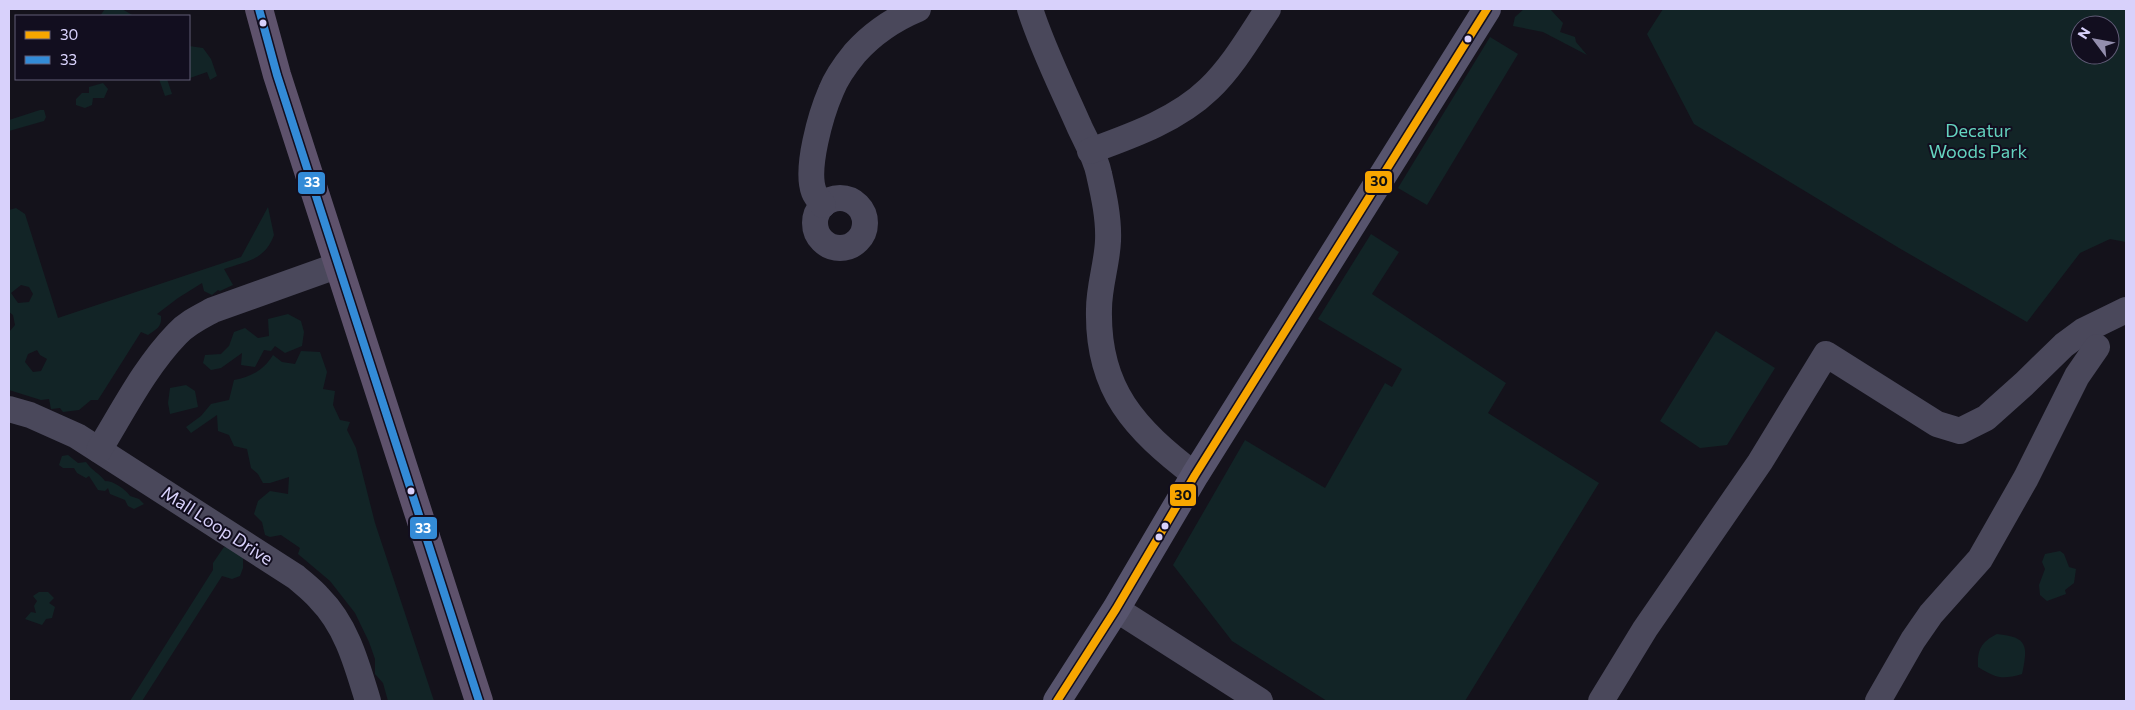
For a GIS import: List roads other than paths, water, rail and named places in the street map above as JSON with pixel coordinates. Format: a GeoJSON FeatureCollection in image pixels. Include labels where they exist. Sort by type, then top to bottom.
{"type":"FeatureCollection","features":[{"type":"Feature","properties":{"kind":"main road"},"geometry":{"type":"LineString","coordinates":[[259,9],[277,75],[479,701]]}},
{"type":"Feature","properties":{"kind":"street"},"geometry":{"type":"LineString","coordinates":[[823,205],[814,193],[812,182],[813,154],[831,91],[842,71],[856,52],[881,29],[900,16],[918,9]]}},
{"type":"Feature","properties":{"kind":"street"},"geometry":{"type":"LineString","coordinates":[[1030,9],[1098,170],[1108,222],[1108,243],[1099,308],[1099,335],[1104,361],[1125,410],[1149,438],[1195,475]]}},
{"type":"Feature","properties":{"kind":"street"},"geometry":{"type":"LineString","coordinates":[[1090,151],[1131,136],[1166,118],[1208,90],[1230,66],[1268,9]]}},
{"type":"Feature","properties":{"kind":"street"},"geometry":{"type":"LineString","coordinates":[[1057,701],[1116,609],[1195,475],[1487,9]]}},
{"type":"Feature","properties":{"kind":"street"},"geometry":{"type":"LineString","coordinates":[[99,450],[165,348],[178,332],[194,320],[213,310],[339,265]]}},
{"type":"Feature","properties":{"kind":"street"},"geometry":{"type":"LineString","coordinates":[[1600,701],[1645,629],[1760,462],[1826,354],[1936,424],[1960,431],[1986,418],[2064,345],[2090,339],[2126,310]]}},
{"type":"Feature","properties":{"kind":"street"},"geometry":{"type":"LineString","coordinates":[[1878,701],[1913,640],[1931,614],[1980,559],[2026,478],[2077,376],[2090,339]]}},
{"type":"Feature","properties":{"kind":"street","name":"Mall Loop Drive"},"geometry":{"type":"LineString","coordinates":[[9,409],[52,424],[99,450],[290,573],[320,598],[338,621],[352,650],[368,701]]}},
{"type":"Feature","properties":{"kind":"street"},"geometry":{"type":"LineString","coordinates":[[1116,609],[1260,701]]}},
{"type":"Feature","properties":{"kind":"park label","name":"Decatur Woods Park"},"geometry":{"type":"Point","coordinates":[1978,141]}}]}
